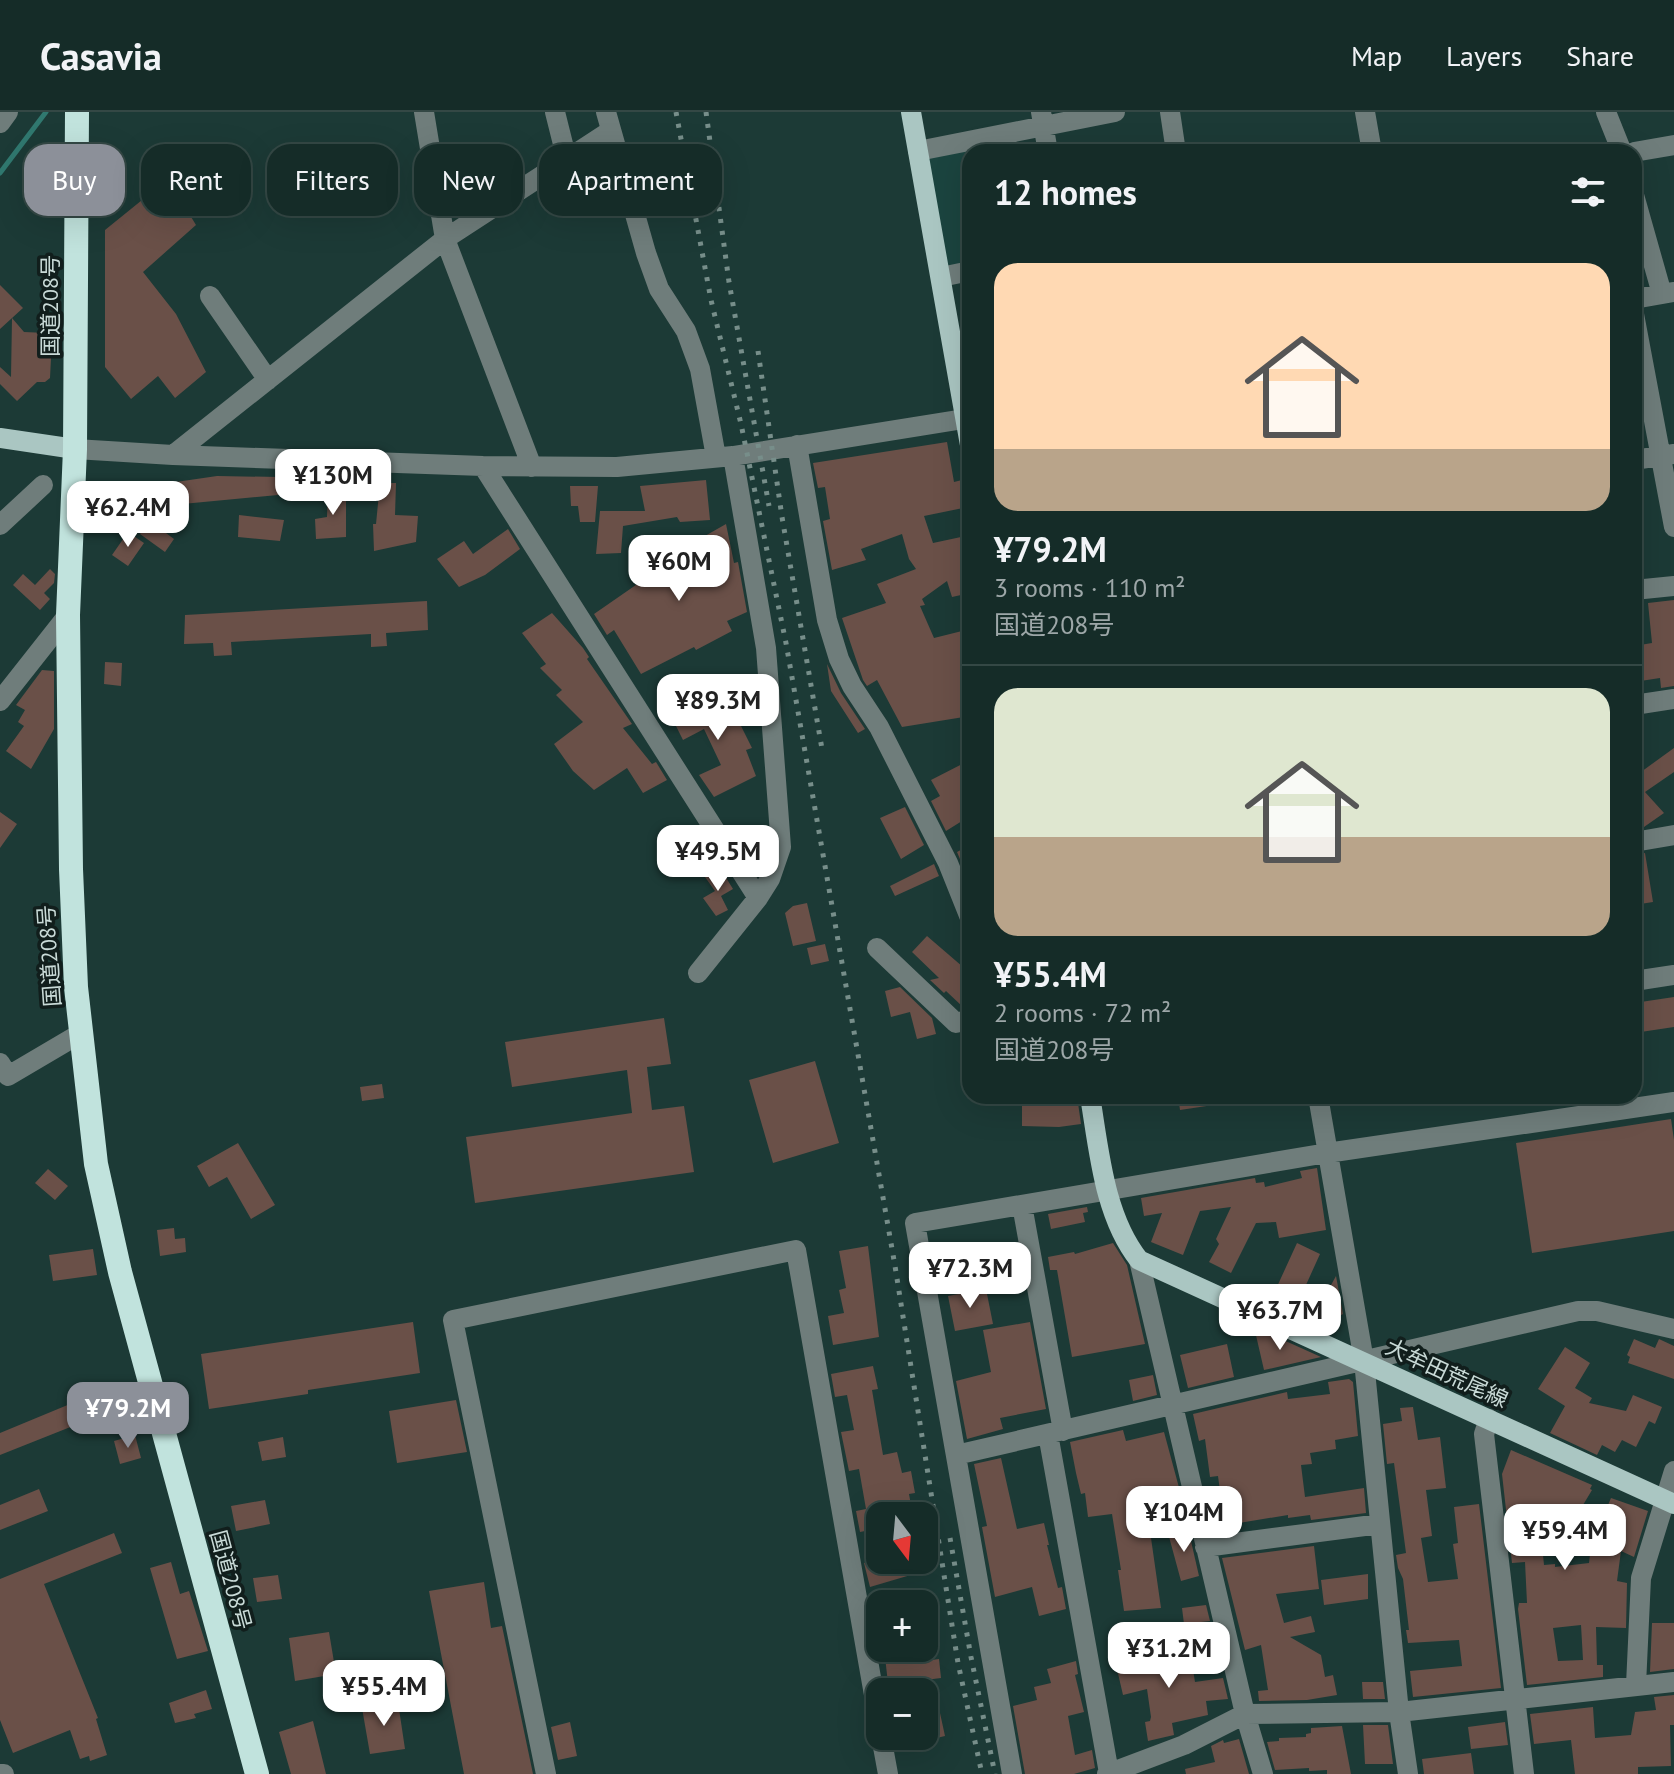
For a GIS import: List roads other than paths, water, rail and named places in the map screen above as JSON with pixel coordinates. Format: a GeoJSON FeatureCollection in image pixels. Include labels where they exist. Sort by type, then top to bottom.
{"type":"FeatureCollection","features":[{"type":"Feature","properties":{"kind":"highway","name":"国道208号"},"geometry":{"type":"LineString","coordinates":[[77,112],[75,449],[68,615],[71,869],[76,987],[96,1164],[120,1272],[257,1774]]}},
{"type":"Feature","properties":{"kind":"main road"},"geometry":{"type":"LineString","coordinates":[[911,112],[962,391]]}},
{"type":"Feature","properties":{"kind":"main road"},"geometry":{"type":"LineString","coordinates":[[0,438],[75,449]]}},
{"type":"Feature","properties":{"kind":"main road"},"geometry":{"type":"LineString","coordinates":[[1091,1104],[1107,1191],[1129,1247],[1139,1260]]}},
{"type":"Feature","properties":{"kind":"main road","name":"大牟田荒尾線"},"geometry":{"type":"LineString","coordinates":[[1139,1260],[1669,1501]]}},
{"type":"Feature","properties":{"kind":"street"},"geometry":{"type":"LineString","coordinates":[[0,123],[8,112]]}},
{"type":"Feature","properties":{"kind":"street"},"geometry":{"type":"LineString","coordinates":[[424,112],[445,239],[532,467]]}},
{"type":"Feature","properties":{"kind":"street"},"geometry":{"type":"LineString","coordinates":[[555,112],[563,144]]}},
{"type":"Feature","properties":{"kind":"street"},"geometry":{"type":"LineString","coordinates":[[918,151],[1042,118],[1115,112]]}},
{"type":"Feature","properties":{"kind":"street"},"geometry":{"type":"LineString","coordinates":[[1170,112],[1175,144]]}},
{"type":"Feature","properties":{"kind":"street"},"geometry":{"type":"LineString","coordinates":[[1365,112],[1371,144]]}},
{"type":"Feature","properties":{"kind":"street"},"geometry":{"type":"LineString","coordinates":[[1606,112],[1619,144]]}},
{"type":"Feature","properties":{"kind":"street"},"geometry":{"type":"LineString","coordinates":[[1042,118],[1047,144]]}},
{"type":"Feature","properties":{"kind":"street"},"geometry":{"type":"LineString","coordinates":[[584,144],[608,122],[659,289],[686,331],[700,369],[725,456],[766,648],[781,847],[770,879],[758,898],[698,973]]}},
{"type":"Feature","properties":{"kind":"street"},"geometry":{"type":"LineString","coordinates":[[1642,151],[1674,145]]}},
{"type":"Feature","properties":{"kind":"street"},"geometry":{"type":"LineString","coordinates":[[173,455],[445,239],[539,178]]}},
{"type":"Feature","properties":{"kind":"street"},"geometry":{"type":"LineString","coordinates":[[1642,218],[1668,293],[1642,298]]}},
{"type":"Feature","properties":{"kind":"street"},"geometry":{"type":"LineString","coordinates":[[941,277],[962,273]]}},
{"type":"Feature","properties":{"kind":"street"},"geometry":{"type":"LineString","coordinates":[[210,296],[268,380]]}},
{"type":"Feature","properties":{"kind":"street"},"geometry":{"type":"LineString","coordinates":[[1642,347],[1668,455],[1674,527]]}},
{"type":"Feature","properties":{"kind":"street"},"geometry":{"type":"LineString","coordinates":[[75,449],[483,466],[617,467],[725,456],[962,419]]}},
{"type":"Feature","properties":{"kind":"street"},"geometry":{"type":"LineString","coordinates":[[797,445],[827,620],[839,659],[852,686],[879,727],[962,900]]}},
{"type":"Feature","properties":{"kind":"street"},"geometry":{"type":"LineString","coordinates":[[1642,459],[1668,455]]}},
{"type":"Feature","properties":{"kind":"street"},"geometry":{"type":"LineString","coordinates":[[483,466],[758,898]]}},
{"type":"Feature","properties":{"kind":"street"},"geometry":{"type":"LineString","coordinates":[[0,525],[43,485]]}},
{"type":"Feature","properties":{"kind":"street"},"geometry":{"type":"LineString","coordinates":[[1642,589],[1674,586]]}},
{"type":"Feature","properties":{"kind":"street"},"geometry":{"type":"LineString","coordinates":[[0,701],[68,615]]}},
{"type":"Feature","properties":{"kind":"street"},"geometry":{"type":"LineString","coordinates":[[1642,704],[1674,699]]}},
{"type":"Feature","properties":{"kind":"street"},"geometry":{"type":"LineString","coordinates":[[1642,841],[1674,835]]}},
{"type":"Feature","properties":{"kind":"street"},"geometry":{"type":"LineString","coordinates":[[877,948],[956,1023],[962,1021]]}},
{"type":"Feature","properties":{"kind":"street"},"geometry":{"type":"LineString","coordinates":[[1642,980],[1674,975]]}},
{"type":"Feature","properties":{"kind":"street"},"geometry":{"type":"LineString","coordinates":[[0,1063],[8,1076],[81,1033]]}},
{"type":"Feature","properties":{"kind":"street"},"geometry":{"type":"LineString","coordinates":[[1012,1774],[915,1223],[1327,1153],[1674,1102]]}},
{"type":"Feature","properties":{"kind":"street"},"geometry":{"type":"LineString","coordinates":[[1319,1104],[1364,1361],[1408,1774]]}},
{"type":"Feature","properties":{"kind":"street"},"geometry":{"type":"LineString","coordinates":[[1022,1205],[1108,1774],[1142,1768],[1245,1714],[1399,1712],[1674,1682]]}},
{"type":"Feature","properties":{"kind":"street"},"geometry":{"type":"LineString","coordinates":[[546,1774],[453,1320],[796,1250],[871,1678]]}},
{"type":"Feature","properties":{"kind":"street"},"geometry":{"type":"LineString","coordinates":[[1139,1260],[1245,1714],[1263,1774]]}},
{"type":"Feature","properties":{"kind":"street"},"geometry":{"type":"LineString","coordinates":[[956,1455],[1578,1311],[1597,1311],[1674,1329]]}},
{"type":"Feature","properties":{"kind":"street"},"geometry":{"type":"LineString","coordinates":[[1489,1419],[1484,1434],[1524,1774]]}},
{"type":"Feature","properties":{"kind":"street"},"geometry":{"type":"LineString","coordinates":[[1636,1685],[1641,1578],[1669,1501],[1674,1471]]}},
{"type":"Feature","properties":{"kind":"street"},"geometry":{"type":"LineString","coordinates":[[1205,1547],[1380,1524]]}},
{"type":"Feature","properties":{"kind":"street"},"geometry":{"type":"LineString","coordinates":[[884,1750],[888,1774]]}},
{"type":"Feature","properties":{"kind":"waterway"},"geometry":{"type":"LineString","coordinates":[[0,173],[46,112]]}},
{"type":"Feature","properties":{"kind":"railway"},"geometry":{"type":"LineString","coordinates":[[676,112],[711,300],[741,424],[786,643],[895,1266],[958,1663],[982,1774]]}},
{"type":"Feature","properties":{"kind":"railway"},"geometry":{"type":"LineString","coordinates":[[706,112],[729,282],[769,506]]}},
{"type":"Feature","properties":{"kind":"railway"},"geometry":{"type":"LineString","coordinates":[[758,351],[782,517],[822,749]]}},
{"type":"Feature","properties":{"kind":"railway"},"geometry":{"type":"LineString","coordinates":[[950,1538],[995,1774]]}}]}
